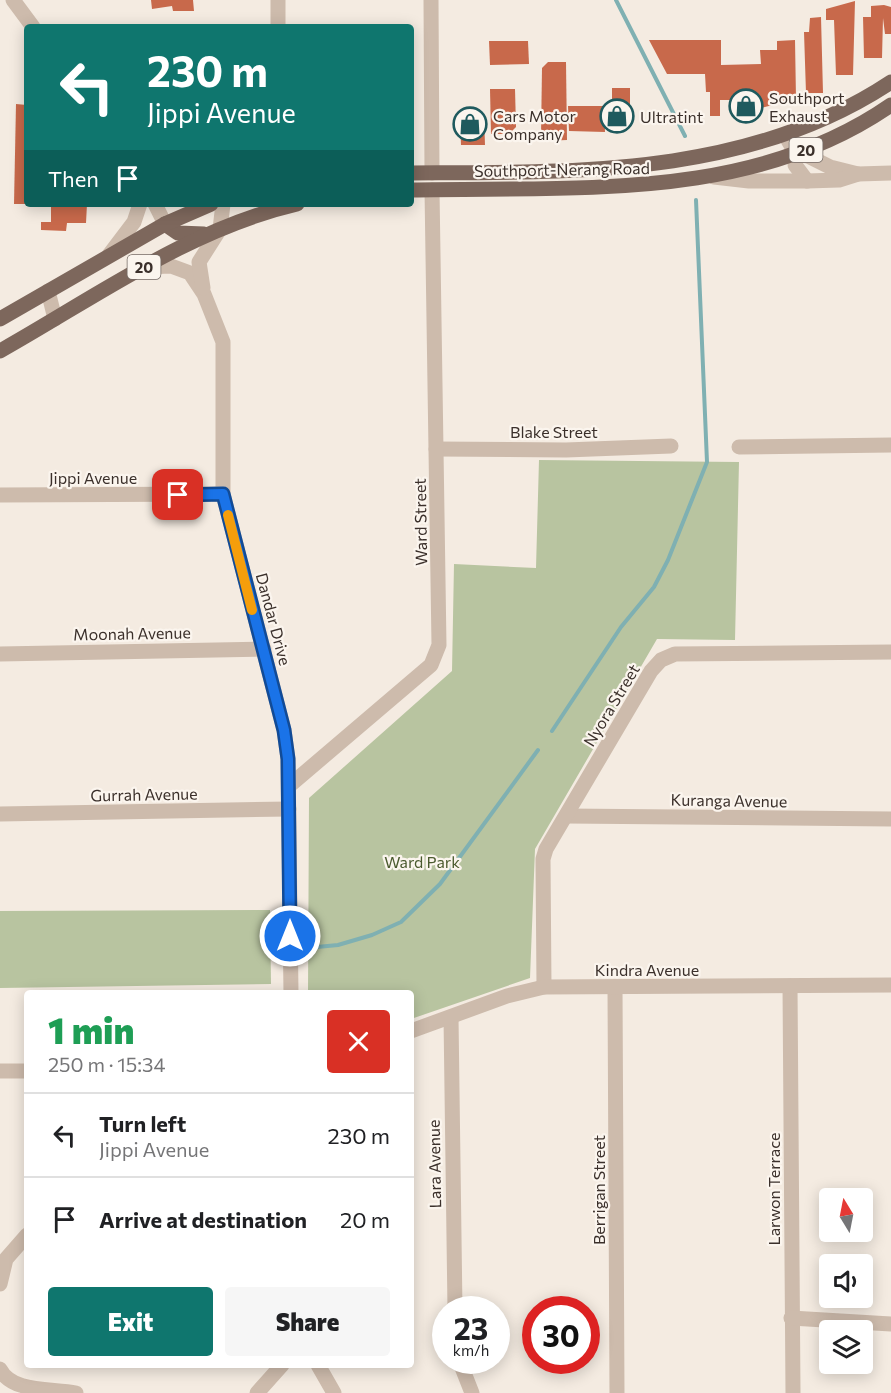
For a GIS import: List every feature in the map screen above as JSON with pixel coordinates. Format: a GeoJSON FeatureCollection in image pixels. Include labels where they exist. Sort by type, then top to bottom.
{"type":"FeatureCollection","features":[{"type":"Feature","properties":{"kind":"main road","name":"20"},"geometry":{"type":"LineString","coordinates":[[785,135],[825,119],[891,82]]}},
{"type":"Feature","properties":{"kind":"main road","name":"20"},"geometry":{"type":"LineString","coordinates":[[714,177],[796,154],[840,135],[891,105]]}},
{"type":"Feature","properties":{"kind":"main road","name":"Southport-Nerang Road"},"geometry":{"type":"LineString","coordinates":[[414,173],[625,168],[715,154],[785,135]]}},
{"type":"Feature","properties":{"kind":"main road","name":"Southport-Nerang Road"},"geometry":{"type":"LineString","coordinates":[[414,190],[626,187],[714,177]]}},
{"type":"Feature","properties":{"kind":"main road","name":"20"},"geometry":{"type":"LineString","coordinates":[[0,319],[165,224],[204,207]]}},
{"type":"Feature","properties":{"kind":"main road","name":"20"},"geometry":{"type":"LineString","coordinates":[[0,351],[145,267],[215,231],[288,207]]}},
{"type":"Feature","properties":{"kind":"main road"},"geometry":{"type":"LineString","coordinates":[[165,224],[178,233],[215,231]]}},
{"type":"Feature","properties":{"kind":"street"},"geometry":{"type":"LineString","coordinates":[[14,0],[31,24]]}},
{"type":"Feature","properties":{"kind":"street"},"geometry":{"type":"LineString","coordinates":[[278,0],[278,24]]}},
{"type":"Feature","properties":{"kind":"street"},"geometry":{"type":"LineString","coordinates":[[431,0],[432,173]]}},
{"type":"Feature","properties":{"kind":"street"},"geometry":{"type":"LineString","coordinates":[[785,135],[796,154],[795,165],[807,181]]}},
{"type":"Feature","properties":{"kind":"street"},"geometry":{"type":"LineString","coordinates":[[796,154],[808,156],[830,167],[858,174],[891,173]]}},
{"type":"Feature","properties":{"kind":"street"},"geometry":{"type":"LineString","coordinates":[[714,177],[748,181],[807,181],[839,180],[858,174]]}},
{"type":"Feature","properties":{"kind":"street","name":"Ward Street"},"geometry":{"type":"LineString","coordinates":[[289,786],[431,665],[439,645],[432,190]]}},
{"type":"Feature","properties":{"kind":"street"},"geometry":{"type":"LineString","coordinates":[[109,255],[134,222],[139,207]]}},
{"type":"Feature","properties":{"kind":"street"},"geometry":{"type":"LineString","coordinates":[[156,207],[165,224]]}},
{"type":"Feature","properties":{"kind":"street"},"geometry":{"type":"LineString","coordinates":[[215,231],[222,207]]}},
{"type":"Feature","properties":{"kind":"street","name":"Dandar Drive"},"geometry":{"type":"LineString","coordinates":[[215,231],[199,262],[204,294],[223,342],[223,494],[284,730],[289,786],[291,990]]}},
{"type":"Feature","properties":{"kind":"street","name":"Dandar Drive"},"geometry":{"type":"LineString","coordinates":[[145,267],[164,266],[184,269],[204,294]]}},
{"type":"Feature","properties":{"kind":"street"},"geometry":{"type":"LineString","coordinates":[[48,291],[56,319]]}},
{"type":"Feature","properties":{"kind":"street"},"geometry":{"type":"LineString","coordinates":[[739,447],[891,445]]}},
{"type":"Feature","properties":{"kind":"street","name":"Blake Street"},"geometry":{"type":"LineString","coordinates":[[436,449],[566,450],[671,446]]}},
{"type":"Feature","properties":{"kind":"street","name":"Jippi Avenue"},"geometry":{"type":"LineString","coordinates":[[0,495],[223,494]]}},
{"type":"Feature","properties":{"kind":"street","name":"Moonah Avenue"},"geometry":{"type":"LineString","coordinates":[[0,654],[264,649]]}},
{"type":"Feature","properties":{"kind":"street","name":"Nyora Street"},"geometry":{"type":"LineString","coordinates":[[544,987],[543,859],[550,840],[630,705],[661,660],[675,654],[891,652]]}},
{"type":"Feature","properties":{"kind":"street","name":"Gurrah Avenue"},"geometry":{"type":"LineString","coordinates":[[0,814],[289,809]]}},
{"type":"Feature","properties":{"kind":"street","name":"Kuranga Avenue"},"geometry":{"type":"LineString","coordinates":[[566,816],[891,819]]}},
{"type":"Feature","properties":{"kind":"street","name":"Kindra Avenue"},"geometry":{"type":"LineString","coordinates":[[414,1030],[527,989],[544,987],[891,985]]}},
{"type":"Feature","properties":{"kind":"street","name":"Larwon Terrace"},"geometry":{"type":"LineString","coordinates":[[790,986],[793,1393]]}},
{"type":"Feature","properties":{"kind":"street","name":"Berrigan Street"},"geometry":{"type":"LineString","coordinates":[[615,987],[617,1393]]}},
{"type":"Feature","properties":{"kind":"street","name":"Lara Avenue"},"geometry":{"type":"LineString","coordinates":[[451,1017],[455,1296]]}},
{"type":"Feature","properties":{"kind":"street"},"geometry":{"type":"LineString","coordinates":[[0,1071],[24,1071]]}},
{"type":"Feature","properties":{"kind":"street"},"geometry":{"type":"LineString","coordinates":[[0,1284],[6,1259],[24,1238]]}},
{"type":"Feature","properties":{"kind":"street"},"geometry":{"type":"LineString","coordinates":[[791,1318],[891,1324]]}},
{"type":"Feature","properties":{"kind":"street"},"geometry":{"type":"LineString","coordinates":[[257,1393],[279,1368]]}},
{"type":"Feature","properties":{"kind":"street"},"geometry":{"type":"LineString","coordinates":[[320,1368],[334,1393]]}},
{"type":"Feature","properties":{"kind":"street"},"geometry":{"type":"LineString","coordinates":[[0,1370],[4,1379],[21,1387],[76,1393]]}},
{"type":"Feature","properties":{"kind":"street"},"geometry":{"type":"LineString","coordinates":[[465,1374],[472,1393]]}},
{"type":"Feature","properties":{"kind":"green space","name":"Ward Park"},"geometry":{"type":"Polygon","coordinates":[[[539,460],[739,462],[735,640],[657,639],[535,849],[530,978],[414,1018],[414,990],[308,990],[309,798],[452,671],[454,564],[536,568],[539,460]]]}},
{"type":"Feature","properties":{"kind":"green space"},"geometry":{"type":"Polygon","coordinates":[[[270,910],[271,984],[0,988],[0,911],[270,910]]]}},
{"type":"Feature","properties":{"kind":"building"},"geometry":{"type":"Polygon","coordinates":[[[151,0],[193,0],[194,11],[173,11],[172,6],[152,9],[151,0]]]}},
{"type":"Feature","properties":{"kind":"building"},"geometry":{"type":"Polygon","coordinates":[[[855,1],[853,75],[836,75],[834,20],[826,20],[826,9],[855,1]]]}},
{"type":"Feature","properties":{"kind":"building"},"geometry":{"type":"Polygon","coordinates":[[[871,6],[891,7],[891,34],[885,34],[883,18],[882,58],[864,58],[863,17],[871,17],[871,6]]]}},
{"type":"Feature","properties":{"kind":"building"},"geometry":{"type":"Polygon","coordinates":[[[821,17],[823,93],[806,93],[804,32],[809,32],[810,18],[821,17]]]}},
{"type":"Feature","properties":{"kind":"building"},"geometry":{"type":"Polygon","coordinates":[[[649,40],[721,40],[721,65],[761,64],[760,50],[777,50],[777,41],[795,40],[796,99],[750,111],[749,116],[738,116],[738,100],[720,100],[720,116],[710,116],[710,92],[706,92],[705,74],[667,74],[649,40]]]}},
{"type":"Feature","properties":{"kind":"building"},"geometry":{"type":"Polygon","coordinates":[[[489,41],[528,41],[529,64],[490,65],[489,41]]]}},
{"type":"Feature","properties":{"kind":"building"},"geometry":{"type":"Polygon","coordinates":[[[548,62],[566,62],[567,140],[544,141],[541,136],[542,68],[548,62]]]}},
{"type":"Feature","properties":{"kind":"building"},"geometry":{"type":"Polygon","coordinates":[[[612,88],[630,88],[630,123],[607,123],[607,102],[612,102],[612,88]]]}},
{"type":"Feature","properties":{"kind":"building"},"geometry":{"type":"Polygon","coordinates":[[[490,89],[515,89],[516,127],[509,134],[491,134],[490,89]]]}},
{"type":"Feature","properties":{"kind":"building"},"geometry":{"type":"Polygon","coordinates":[[[16,104],[24,105],[24,204],[14,204],[16,104]]]}},
{"type":"Feature","properties":{"kind":"building"},"geometry":{"type":"Polygon","coordinates":[[[568,106],[604,106],[605,132],[569,131],[568,106]]]}},
{"type":"Feature","properties":{"kind":"building"},"geometry":{"type":"Polygon","coordinates":[[[460,116],[484,116],[485,145],[461,145],[460,116]]]}},
{"type":"Feature","properties":{"kind":"building"},"geometry":{"type":"Polygon","coordinates":[[[51,207],[87,207],[86,223],[67,223],[66,231],[41,230],[41,222],[51,222],[51,207]]]}},
{"type":"Feature","properties":{"kind":"waterway"},"geometry":{"type":"LineString","coordinates":[[616,0],[685,136]]}},
{"type":"Feature","properties":{"kind":"waterway"},"geometry":{"type":"LineString","coordinates":[[552,731],[621,627],[654,587],[668,560],[707,462],[696,200]]}},
{"type":"Feature","properties":{"kind":"waterway"},"geometry":{"type":"LineString","coordinates":[[317,947],[338,945],[372,935],[401,922],[440,884],[538,750]]}},
{"type":"Feature","properties":{"kind":"slow traffic"},"geometry":{"type":"LineString","coordinates":[[228,515],[252,610]]}},
{"type":"Feature","properties":{"kind":"place","name":"Southport Exhaust"},"geometry":{"type":"Point","coordinates":[746,106]}},
{"type":"Feature","properties":{"kind":"place","name":"Ultratint"},"geometry":{"type":"Point","coordinates":[617,116]}},
{"type":"Feature","properties":{"kind":"place","name":"Cars Motor Company"},"geometry":{"type":"Point","coordinates":[470,124]}},
{"type":"Feature","properties":{"kind":"route"},"geometry":{"type":"LineString","coordinates":[[178,495],[223,494],[264,649],[284,730],[288,759],[290,936]]}}]}
